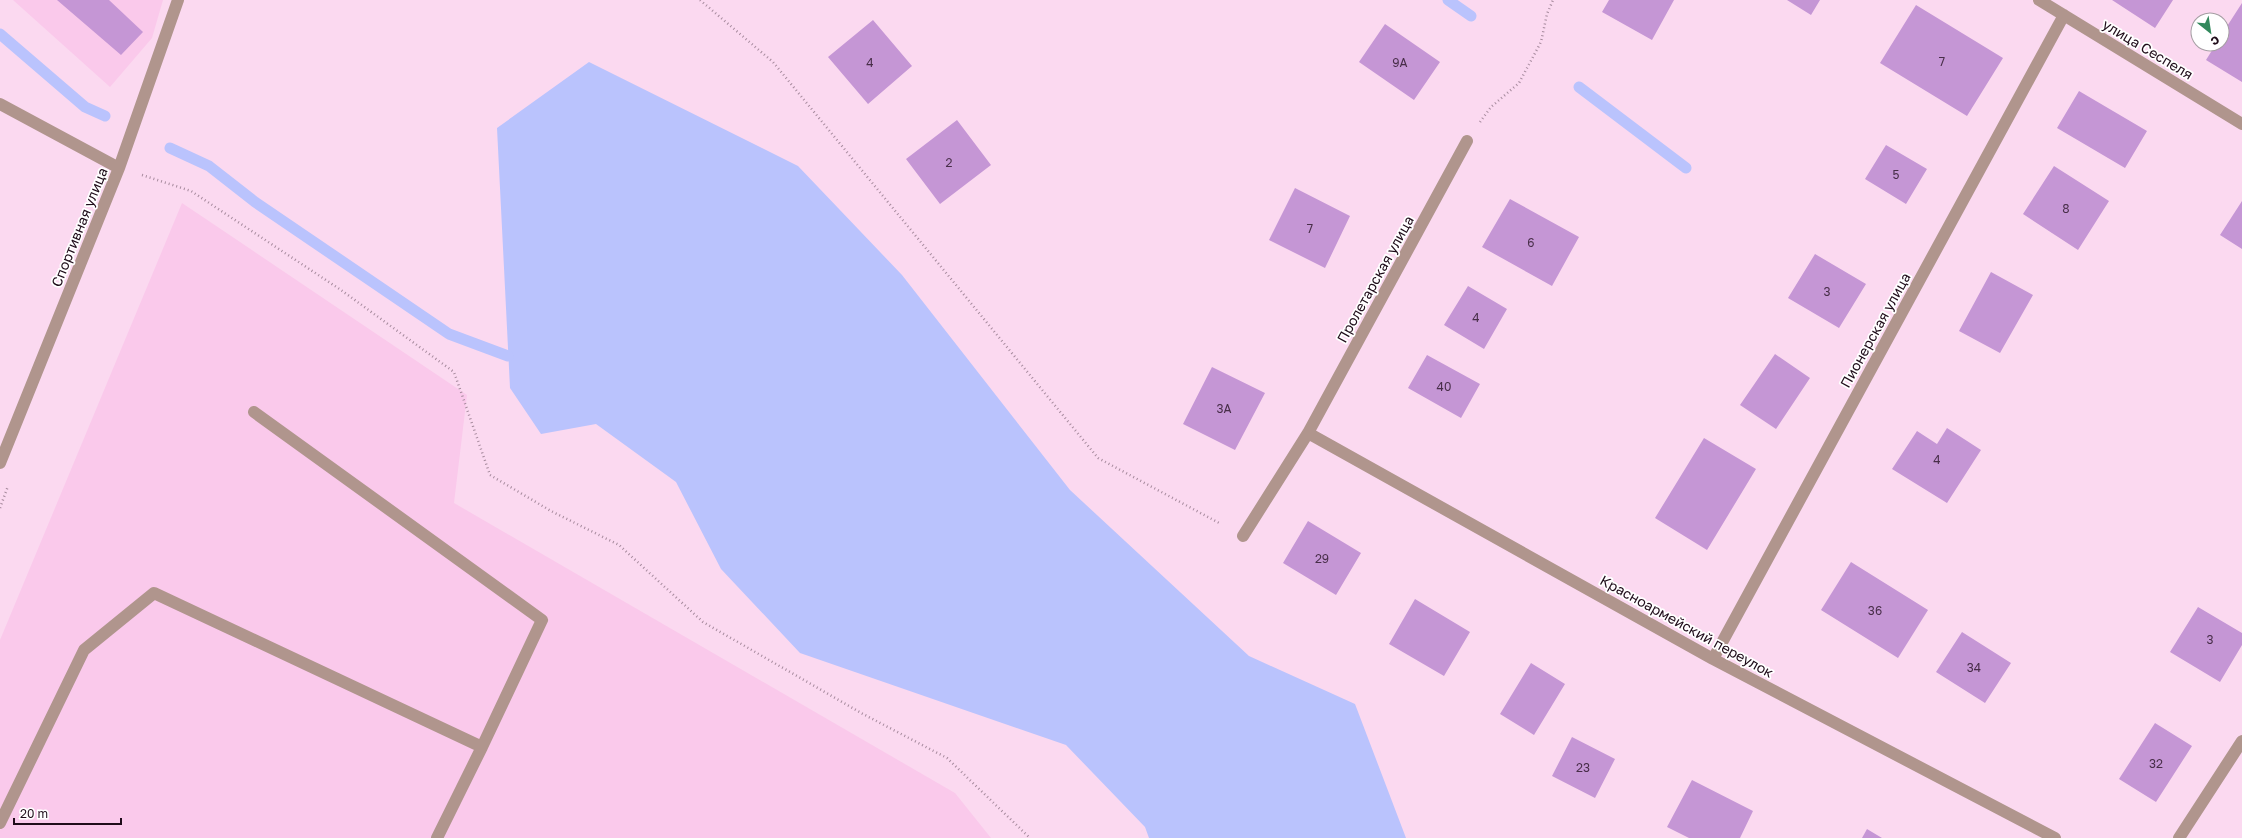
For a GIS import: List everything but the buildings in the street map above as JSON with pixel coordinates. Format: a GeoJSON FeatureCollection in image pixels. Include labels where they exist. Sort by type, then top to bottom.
{"type":"FeatureCollection","features":[{"type":"Feature","properties":{"kind":"street","name":"Спортивная улица"},"geometry":{"type":"LineString","coordinates":[[0,463],[119,168],[178,0]]}},
{"type":"Feature","properties":{"kind":"street","name":"улица Сеспеля"},"geometry":{"type":"LineString","coordinates":[[2039,0],[2242,124]]}},
{"type":"Feature","properties":{"kind":"street","name":"Пионерская улица"},"geometry":{"type":"LineString","coordinates":[[1713,659],[2064,15]]}},
{"type":"Feature","properties":{"kind":"street"},"geometry":{"type":"LineString","coordinates":[[0,104],[119,168]]}},
{"type":"Feature","properties":{"kind":"street","name":"Пролетарская улица"},"geometry":{"type":"LineString","coordinates":[[1243,536],[1308,433],[1467,140]]}},
{"type":"Feature","properties":{"kind":"street"},"geometry":{"type":"LineString","coordinates":[[254,412],[542,620],[437,838]]}},
{"type":"Feature","properties":{"kind":"street","name":"Красноармейский переулок"},"geometry":{"type":"LineString","coordinates":[[1308,433],[1713,659],[2055,838]]}},
{"type":"Feature","properties":{"kind":"street"},"geometry":{"type":"LineString","coordinates":[[0,823],[84,650],[154,593],[482,747]]}},
{"type":"Feature","properties":{"kind":"street"},"geometry":{"type":"LineString","coordinates":[[2179,838],[2242,741]]}},
{"type":"Feature","properties":{"kind":"path"},"geometry":{"type":"LineString","coordinates":[[700,0],[773,62],[1098,458],[1243,536]]}},
{"type":"Feature","properties":{"kind":"path"},"geometry":{"type":"LineString","coordinates":[[1467,140],[1491,107],[1519,83],[1541,42],[1547,14],[1553,0]]}},
{"type":"Feature","properties":{"kind":"path"},"geometry":{"type":"LineString","coordinates":[[119,168],[191,191],[341,290],[454,372],[490,475],[551,511],[619,545],[703,622],[863,714],[947,758],[1030,838]]}},
{"type":"Feature","properties":{"kind":"shaded area"},"geometry":{"type":"Polygon","coordinates":[[[13,0],[163,0],[152,38],[110,87],[13,0]]]}},
{"type":"Feature","properties":{"kind":"shaded area"},"geometry":{"type":"Polygon","coordinates":[[[182,203],[467,395],[454,503],[955,793],[991,838],[0,838],[0,640],[182,203]]]}},
{"type":"Feature","properties":{"kind":"water"},"geometry":{"type":"Polygon","coordinates":[[[589,62],[798,166],[902,275],[1070,490],[1249,656],[1355,704],[1406,838],[1149,838],[1145,827],[1066,745],[800,653],[721,569],[676,482],[596,424],[541,434],[510,388],[497,128],[589,62]]]}},
{"type":"Feature","properties":{"kind":"waterway"},"geometry":{"type":"LineString","coordinates":[[1448,0],[1471,16]]}},
{"type":"Feature","properties":{"kind":"waterway"},"geometry":{"type":"LineString","coordinates":[[0,34],[85,107],[105,116]]}},
{"type":"Feature","properties":{"kind":"waterway"},"geometry":{"type":"LineString","coordinates":[[1579,87],[1686,168]]}},
{"type":"Feature","properties":{"kind":"waterway"},"geometry":{"type":"LineString","coordinates":[[170,148],[209,166],[255,202],[449,334],[508,356]]}}]}
